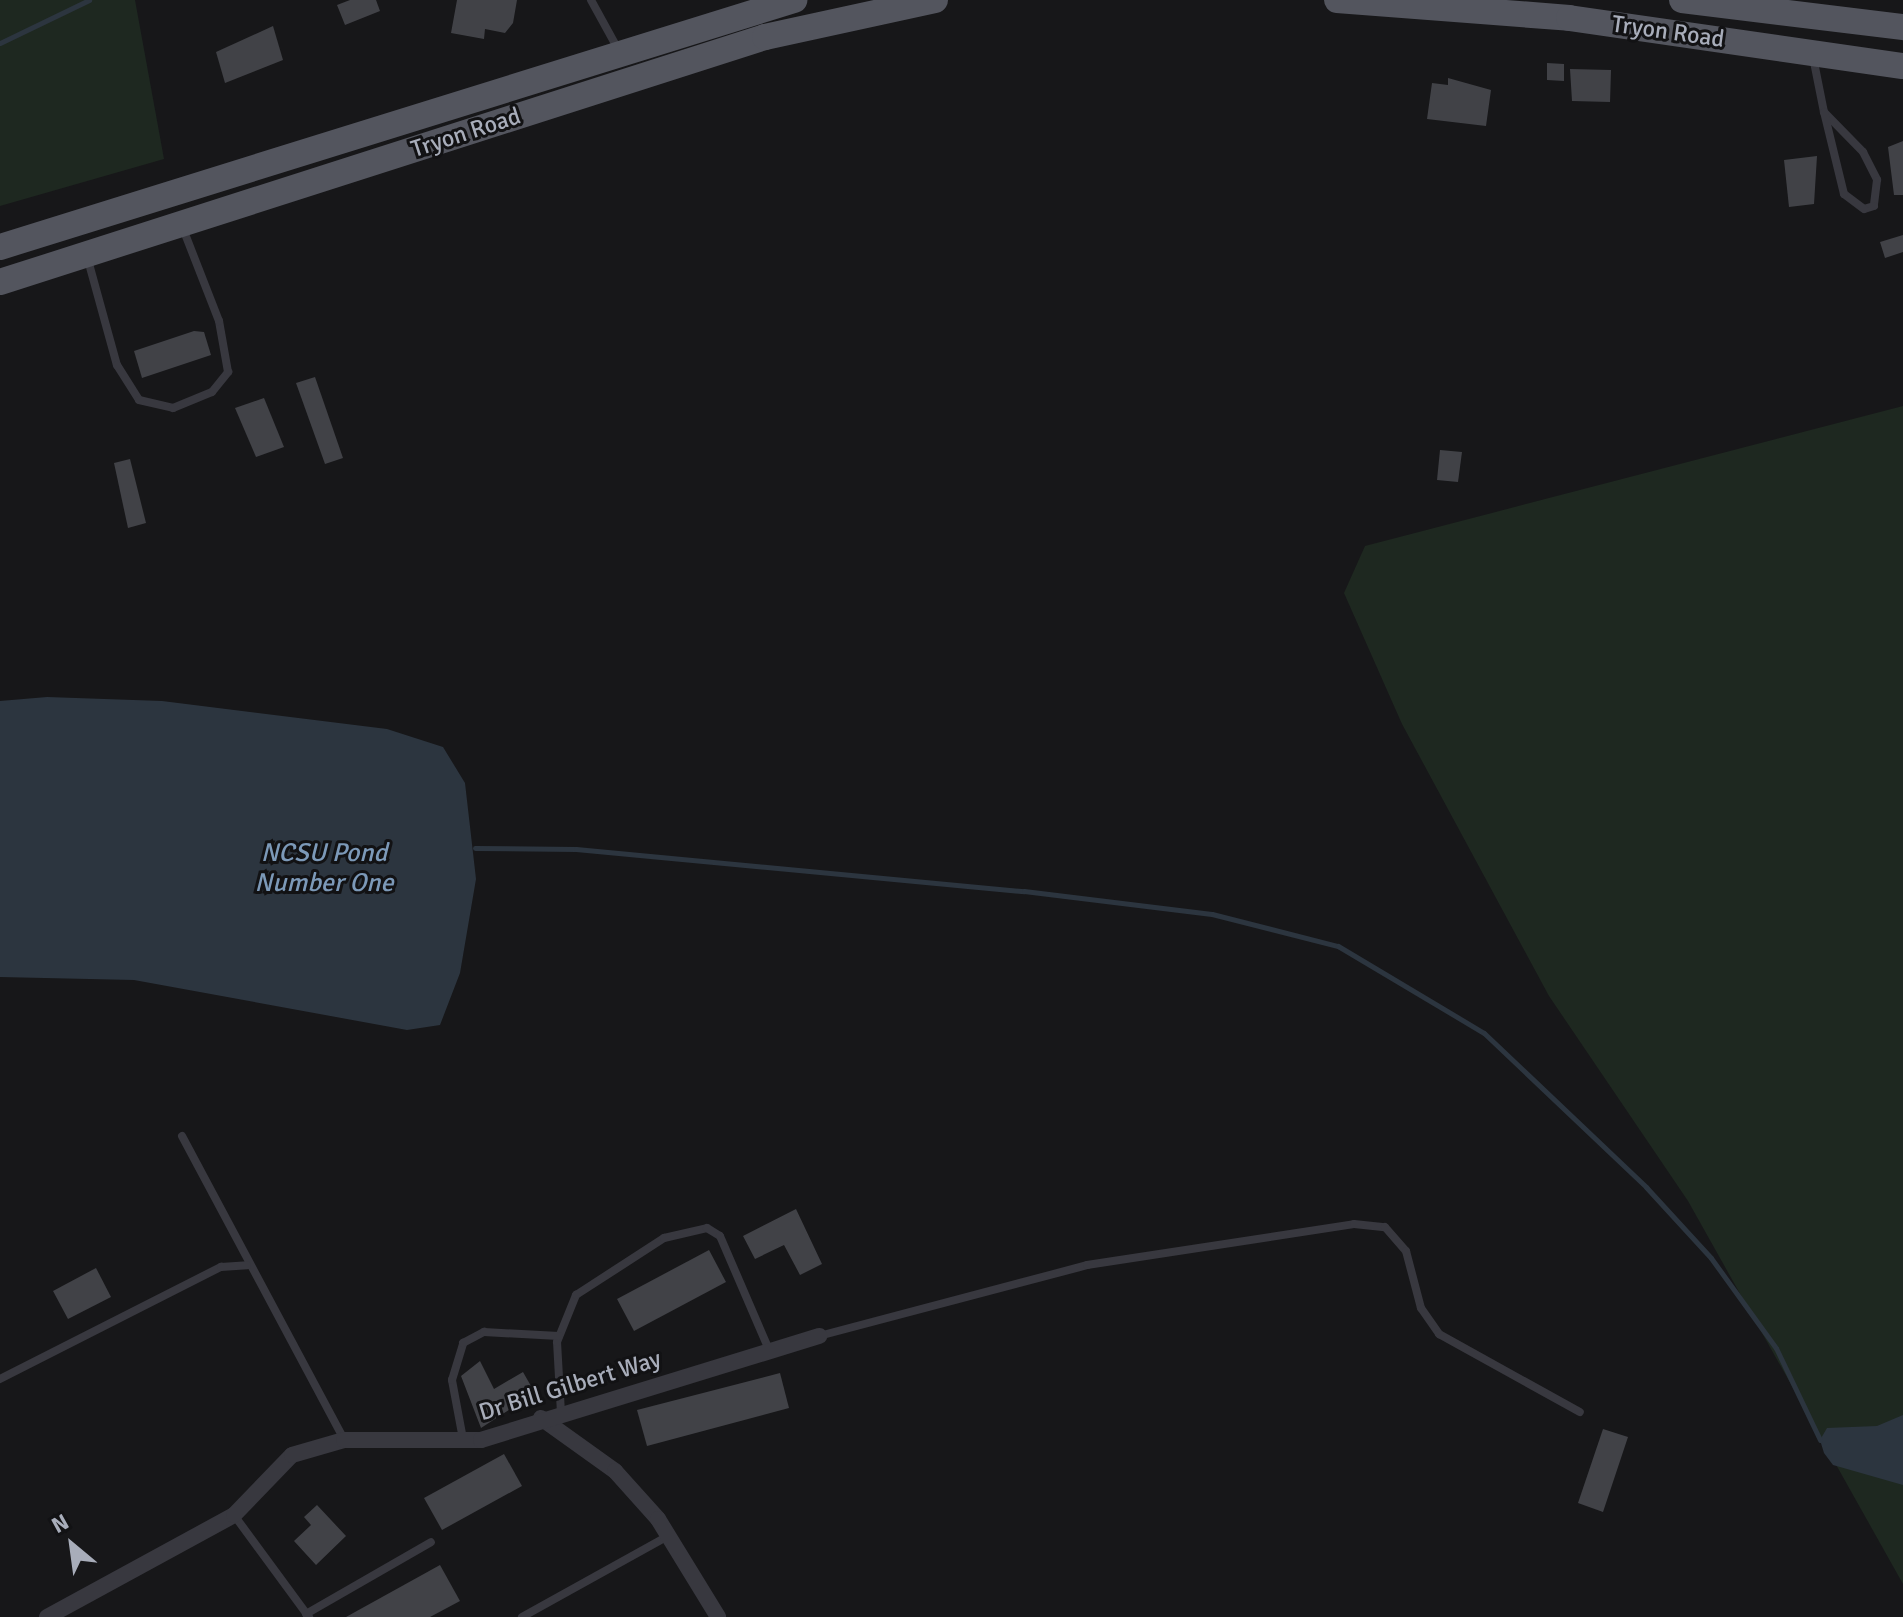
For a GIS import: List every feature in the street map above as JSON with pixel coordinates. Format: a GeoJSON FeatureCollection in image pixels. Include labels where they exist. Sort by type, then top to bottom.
{"type":"FeatureCollection","features":[{"type":"Feature","properties":{"kind":"main road","name":"Tryon Road"},"geometry":{"type":"LineString","coordinates":[[0,247],[794,0]]}},
{"type":"Feature","properties":{"kind":"main road","name":"Tryon Road"},"geometry":{"type":"LineString","coordinates":[[0,282],[765,37],[935,0]]}},
{"type":"Feature","properties":{"kind":"main road","name":"Tryon Road"},"geometry":{"type":"LineString","coordinates":[[1337,0],[1569,18],[1903,66]]}},
{"type":"Feature","properties":{"kind":"main road","name":"Tryon Road"},"geometry":{"type":"LineString","coordinates":[[1682,0],[1903,27]]}},
{"type":"Feature","properties":{"kind":"street","name":"Dr Bill Gilbert Way"},"geometry":{"type":"LineString","coordinates":[[47,1617],[234,1515],[292,1455],[344,1440],[463,1440],[819,1336]]}},
{"type":"Feature","properties":{"kind":"street"},"geometry":{"type":"LineString","coordinates":[[541,1418],[615,1471],[668,1536],[718,1617]]}},
{"type":"Feature","properties":{"kind":"lane"},"geometry":{"type":"LineString","coordinates":[[591,0],[620,52]]}},
{"type":"Feature","properties":{"kind":"lane"},"geometry":{"type":"LineString","coordinates":[[1812,52],[1824,112],[1844,194],[1864,209],[1874,206],[1877,180],[1863,152],[1824,112]]}},
{"type":"Feature","properties":{"kind":"lane"},"geometry":{"type":"LineString","coordinates":[[87,255],[117,365],[139,400],[173,408],[212,392],[228,372],[219,321],[182,225]]}},
{"type":"Feature","properties":{"kind":"lane"},"geometry":{"type":"LineString","coordinates":[[182,1136],[247,1265],[344,1440]]}},
{"type":"Feature","properties":{"kind":"lane"},"geometry":{"type":"LineString","coordinates":[[819,1336],[1087,1265],[1354,1224],[1385,1227],[1406,1251],[1421,1308],[1439,1334],[1580,1412]]}},
{"type":"Feature","properties":{"kind":"lane"},"geometry":{"type":"LineString","coordinates":[[561,1413],[559,1336],[576,1295],[601,1274],[664,1238],[707,1228],[733,1257],[769,1350]]}},
{"type":"Feature","properties":{"kind":"lane"},"geometry":{"type":"LineString","coordinates":[[0,1379],[221,1267],[247,1265]]}},
{"type":"Feature","properties":{"kind":"lane"},"geometry":{"type":"LineString","coordinates":[[463,1440],[452,1380],[463,1343],[484,1332],[559,1336]]}},
{"type":"Feature","properties":{"kind":"lane"},"geometry":{"type":"LineString","coordinates":[[234,1515],[307,1616],[431,1542]]}},
{"type":"Feature","properties":{"kind":"lane"},"geometry":{"type":"LineString","coordinates":[[522,1617],[668,1536]]}},
{"type":"Feature","properties":{"kind":"shaded area"},"geometry":{"type":"Polygon","coordinates":[[[0,0],[135,0],[164,159],[0,206],[0,0]]]}},
{"type":"Feature","properties":{"kind":"shaded area"},"geometry":{"type":"Polygon","coordinates":[[[1903,406],[1903,1584],[1688,1201],[1549,996],[1402,724],[1344,593],[1365,546],[1903,406]]]}},
{"type":"Feature","properties":{"kind":"water","name":"NCSU Pond Number One"},"geometry":{"type":"Polygon","coordinates":[[[47,697],[162,701],[387,729],[443,747],[465,783],[476,879],[460,973],[440,1025],[407,1030],[134,980],[0,977],[0,701],[47,697]]]}},
{"type":"Feature","properties":{"kind":"water"},"geometry":{"type":"Polygon","coordinates":[[[1903,1415],[1903,1485],[1833,1465],[1824,1453],[1820,1440],[1827,1428],[1877,1426],[1903,1415]]]}},
{"type":"Feature","properties":{"kind":"building"},"geometry":{"type":"Polygon","coordinates":[[[350,0],[376,0],[380,11],[345,25],[337,5],[350,0]]]}},
{"type":"Feature","properties":{"kind":"building"},"geometry":{"type":"Polygon","coordinates":[[[457,0],[517,0],[513,23],[505,33],[485,29],[484,39],[451,33],[457,0]]]}},
{"type":"Feature","properties":{"kind":"building"},"geometry":{"type":"Polygon","coordinates":[[[273,26],[283,60],[225,83],[216,52],[273,26]]]}},
{"type":"Feature","properties":{"kind":"building"},"geometry":{"type":"Polygon","coordinates":[[[1547,63],[1564,64],[1564,81],[1547,80],[1547,63]]]}},
{"type":"Feature","properties":{"kind":"building"},"geometry":{"type":"Polygon","coordinates":[[[1570,69],[1611,70],[1610,102],[1572,101],[1570,69]]]}},
{"type":"Feature","properties":{"kind":"building"},"geometry":{"type":"Polygon","coordinates":[[[1448,78],[1491,90],[1486,126],[1427,119],[1432,83],[1448,85],[1448,78]]]}},
{"type":"Feature","properties":{"kind":"building"},"geometry":{"type":"Polygon","coordinates":[[[1903,141],[1903,195],[1894,195],[1888,147],[1903,141]]]}},
{"type":"Feature","properties":{"kind":"building"},"geometry":{"type":"Polygon","coordinates":[[[1817,156],[1814,204],[1789,207],[1784,160],[1817,156]]]}},
{"type":"Feature","properties":{"kind":"building"},"geometry":{"type":"Polygon","coordinates":[[[1903,235],[1903,252],[1885,258],[1880,242],[1903,235]]]}},
{"type":"Feature","properties":{"kind":"building"},"geometry":{"type":"Polygon","coordinates":[[[194,331],[204,332],[211,355],[142,378],[134,351],[194,331]]]}},
{"type":"Feature","properties":{"kind":"building"},"geometry":{"type":"Polygon","coordinates":[[[315,377],[343,458],[325,464],[296,383],[315,377]]]}},
{"type":"Feature","properties":{"kind":"building"},"geometry":{"type":"Polygon","coordinates":[[[264,398],[284,447],[256,457],[235,408],[264,398]]]}},
{"type":"Feature","properties":{"kind":"building"},"geometry":{"type":"Polygon","coordinates":[[[1440,450],[1462,452],[1458,482],[1437,480],[1440,450]]]}},
{"type":"Feature","properties":{"kind":"building"},"geometry":{"type":"Polygon","coordinates":[[[130,459],[146,523],[128,528],[114,463],[130,459]]]}},
{"type":"Feature","properties":{"kind":"building"},"geometry":{"type":"Polygon","coordinates":[[[796,1209],[822,1264],[800,1275],[784,1245],[755,1259],[743,1236],[796,1209]]]}},
{"type":"Feature","properties":{"kind":"building"},"geometry":{"type":"Polygon","coordinates":[[[709,1250],[726,1282],[634,1331],[617,1299],[709,1250]]]}},
{"type":"Feature","properties":{"kind":"building"},"geometry":{"type":"Polygon","coordinates":[[[96,1268],[111,1297],[68,1319],[53,1291],[96,1268]]]}},
{"type":"Feature","properties":{"kind":"building"},"geometry":{"type":"Polygon","coordinates":[[[480,1361],[494,1389],[523,1372],[535,1393],[481,1428],[461,1376],[480,1361]]]}},
{"type":"Feature","properties":{"kind":"building"},"geometry":{"type":"Polygon","coordinates":[[[780,1373],[789,1408],[647,1446],[637,1410],[780,1373]]]}},
{"type":"Feature","properties":{"kind":"building"},"geometry":{"type":"Polygon","coordinates":[[[1603,1429],[1628,1437],[1603,1512],[1578,1503],[1603,1429]]]}},
{"type":"Feature","properties":{"kind":"building"},"geometry":{"type":"Polygon","coordinates":[[[504,1454],[522,1486],[442,1530],[424,1498],[504,1454]]]}},
{"type":"Feature","properties":{"kind":"building"},"geometry":{"type":"Polygon","coordinates":[[[317,1505],[346,1536],[316,1565],[294,1541],[311,1525],[304,1517],[317,1505]]]}},
{"type":"Feature","properties":{"kind":"building"},"geometry":{"type":"Polygon","coordinates":[[[440,1565],[460,1601],[430,1617],[346,1617],[440,1565]]]}},
{"type":"Feature","properties":{"kind":"waterway"},"geometry":{"type":"LineString","coordinates":[[0,43],[89,0]]}},
{"type":"Feature","properties":{"kind":"waterway"},"geometry":{"type":"LineString","coordinates":[[475,848],[576,849],[1024,891],[1212,914],[1338,946],[1484,1033],[1646,1187],[1711,1258],[1776,1348],[1820,1440]]}}]}
